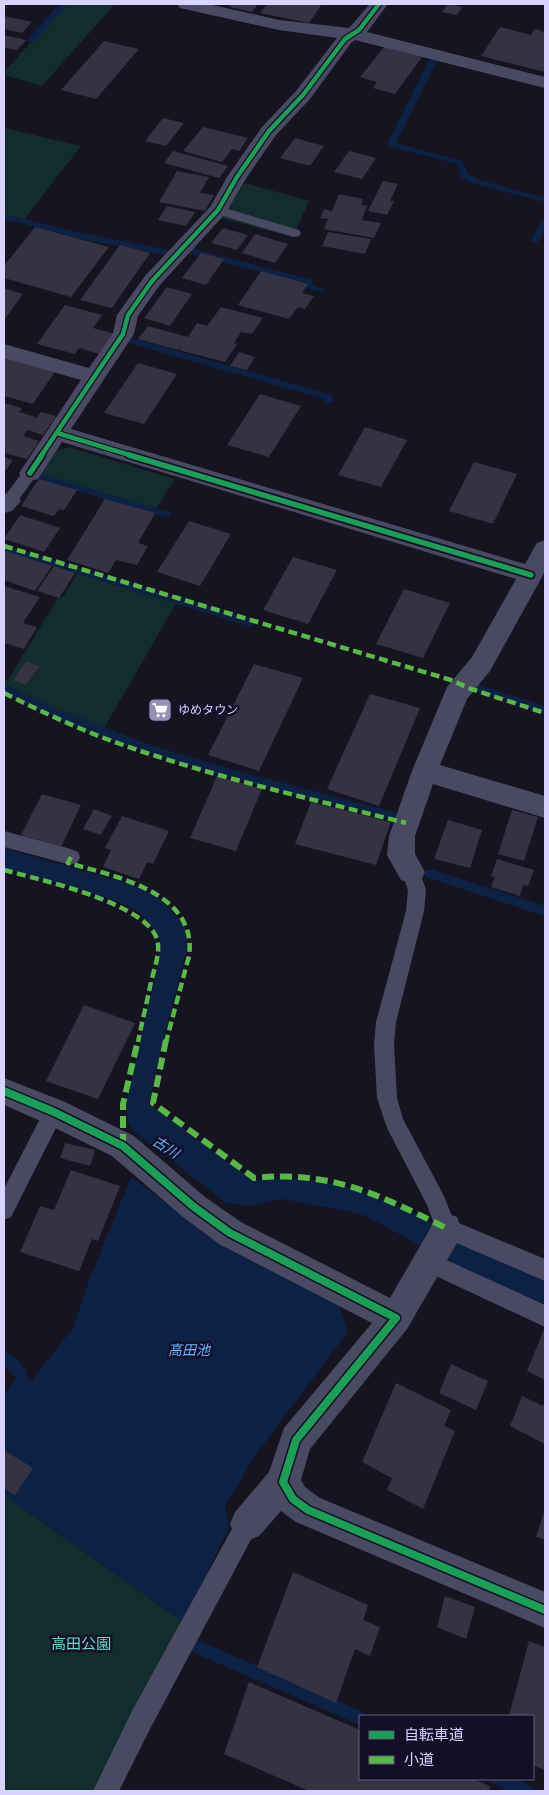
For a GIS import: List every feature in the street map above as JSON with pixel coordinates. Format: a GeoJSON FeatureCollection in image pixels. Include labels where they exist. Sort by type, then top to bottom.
{"type":"FeatureCollection","features":[{"type":"Feature","properties":{"kind":"street"},"geometry":{"type":"LineString","coordinates":[[186,4],[279,25],[352,34],[545,82]]}},
{"type":"Feature","properties":{"kind":"street"},"geometry":{"type":"LineString","coordinates":[[30,473],[96,377],[123,334],[128,315],[152,281],[218,210],[237,177],[269,131],[303,95],[346,39],[359,30],[379,4]]}},
{"type":"Feature","properties":{"kind":"street"},"geometry":{"type":"LineString","coordinates":[[4,350],[96,377]]}},
{"type":"Feature","properties":{"kind":"street"},"geometry":{"type":"LineString","coordinates":[[57,433],[531,575]]}},
{"type":"Feature","properties":{"kind":"street"},"geometry":{"type":"LineString","coordinates":[[411,872],[401,855],[402,836],[425,771],[456,694],[481,664],[545,549]]}},
{"type":"Feature","properties":{"kind":"street"},"geometry":{"type":"LineString","coordinates":[[425,771],[545,807]]}},
{"type":"Feature","properties":{"kind":"street"},"geometry":{"type":"LineString","coordinates":[[4,1091],[54,1112],[123,1146],[194,1207],[230,1234],[396,1318]]}},
{"type":"Feature","properties":{"kind":"street"},"geometry":{"type":"LineString","coordinates":[[247,1524],[283,1482],[296,1440],[396,1318],[439,1244]]}},
{"type":"Feature","properties":{"kind":"street"},"geometry":{"type":"LineString","coordinates":[[283,1482],[294,1499],[308,1510],[545,1610]]}},
{"type":"Feature","properties":{"kind":"lane"},"geometry":{"type":"LineString","coordinates":[[218,210],[294,233]]}},
{"type":"Feature","properties":{"kind":"lane"},"geometry":{"type":"LineString","coordinates":[[6,503],[30,473]]}},
{"type":"Feature","properties":{"kind":"lane"},"geometry":{"type":"LineString","coordinates":[[4,839],[71,856]]}},
{"type":"Feature","properties":{"kind":"lane"},"geometry":{"type":"LineString","coordinates":[[411,872],[417,890],[415,910],[386,1022],[384,1045],[387,1098],[394,1121],[436,1201],[439,1244]]}},
{"type":"Feature","properties":{"kind":"lane"},"geometry":{"type":"LineString","coordinates":[[4,1210],[54,1112]]}},
{"type":"Feature","properties":{"kind":"lane"},"geometry":{"type":"LineString","coordinates":[[439,1244],[545,1270]]}},
{"type":"Feature","properties":{"kind":"lane"},"geometry":{"type":"LineString","coordinates":[[439,1244],[545,1316]]}},
{"type":"Feature","properties":{"kind":"lane"},"geometry":{"type":"LineString","coordinates":[[106,1791],[142,1718],[247,1524]]}},
{"type":"Feature","properties":{"kind":"green space"},"geometry":{"type":"Polygon","coordinates":[[[66,4],[115,4],[42,86],[4,75],[4,72],[66,4]]]}},
{"type":"Feature","properties":{"kind":"green space"},"geometry":{"type":"Polygon","coordinates":[[[4,128],[81,146],[23,221],[4,216],[4,128]]]}},
{"type":"Feature","properties":{"kind":"green space"},"geometry":{"type":"Polygon","coordinates":[[[245,183],[309,201],[293,237],[221,218],[245,183]]]}},
{"type":"Feature","properties":{"kind":"green space"},"geometry":{"type":"Polygon","coordinates":[[[69,447],[175,479],[156,509],[39,475],[56,451],[69,447]]]}},
{"type":"Feature","properties":{"kind":"green space"},"geometry":{"type":"Polygon","coordinates":[[[78,572],[177,602],[103,730],[65,716],[4,685],[4,682],[9,678],[59,596],[63,597],[78,572]]]}},
{"type":"Feature","properties":{"kind":"green space","name":"高田公園"},"geometry":{"type":"Polygon","coordinates":[[[4,1495],[183,1622],[139,1697],[94,1791],[4,1791],[4,1495]]]}},
{"type":"Feature","properties":{"kind":"water","name":"古川"},"geometry":{"type":"Polygon","coordinates":[[[4,848],[130,884],[154,895],[182,922],[186,930],[187,949],[149,1104],[253,1181],[277,1179],[302,1180],[327,1183],[351,1189],[399,1206],[442,1229],[469,1247],[545,1277],[545,1304],[451,1267],[453,1263],[366,1216],[283,1199],[247,1206],[226,1203],[137,1134],[129,1125],[126,1104],[159,960],[160,937],[139,912],[117,901],[4,868],[4,848]]]}},
{"type":"Feature","properties":{"kind":"water","name":"高田池"},"geometry":{"type":"Polygon","coordinates":[[[131,1177],[199,1226],[333,1289],[348,1332],[255,1456],[225,1506],[229,1528],[183,1622],[4,1495],[4,1394],[22,1371],[32,1380],[73,1328],[89,1281],[131,1177]]]}},
{"type":"Feature","properties":{"kind":"building"},"geometry":{"type":"Polygon","coordinates":[[[232,4],[258,4],[252,12],[230,7],[232,4]]]}},
{"type":"Feature","properties":{"kind":"building"},"geometry":{"type":"Polygon","coordinates":[[[267,4],[322,4],[309,23],[260,13],[267,4]]]}},
{"type":"Feature","properties":{"kind":"building"},"geometry":{"type":"Polygon","coordinates":[[[448,4],[463,7],[457,15],[442,12],[448,4]]]}},
{"type":"Feature","properties":{"kind":"building"},"geometry":{"type":"Polygon","coordinates":[[[4,16],[32,22],[22,33],[4,29],[4,16]]]}},
{"type":"Feature","properties":{"kind":"building"},"geometry":{"type":"Polygon","coordinates":[[[500,27],[531,35],[535,29],[545,32],[545,72],[481,56],[500,27]]]}},
{"type":"Feature","properties":{"kind":"building"},"geometry":{"type":"Polygon","coordinates":[[[4,35],[26,40],[17,50],[6,48],[4,51],[4,35]]]}},
{"type":"Feature","properties":{"kind":"building"},"geometry":{"type":"Polygon","coordinates":[[[104,41],[139,49],[96,99],[61,90],[104,41]]]}},
{"type":"Feature","properties":{"kind":"building"},"geometry":{"type":"Polygon","coordinates":[[[384,47],[422,57],[395,94],[373,88],[377,82],[360,77],[384,47]]]}},
{"type":"Feature","properties":{"kind":"building"},"geometry":{"type":"Polygon","coordinates":[[[163,118],[184,123],[166,146],[145,141],[163,118]]]}},
{"type":"Feature","properties":{"kind":"building"},"geometry":{"type":"Polygon","coordinates":[[[203,127],[248,138],[239,151],[232,149],[222,162],[183,151],[203,127]]]}},
{"type":"Feature","properties":{"kind":"building"},"geometry":{"type":"Polygon","coordinates":[[[295,138],[324,146],[310,166],[280,158],[295,138]]]}},
{"type":"Feature","properties":{"kind":"building"},"geometry":{"type":"Polygon","coordinates":[[[173,151],[228,166],[219,178],[164,163],[173,151]]]}},
{"type":"Feature","properties":{"kind":"building"},"geometry":{"type":"Polygon","coordinates":[[[349,151],[376,158],[362,179],[334,172],[349,151]]]}},
{"type":"Feature","properties":{"kind":"building"},"geometry":{"type":"Polygon","coordinates":[[[177,171],[209,177],[200,193],[214,195],[205,211],[159,202],[177,171]]]}},
{"type":"Feature","properties":{"kind":"building"},"geometry":{"type":"Polygon","coordinates":[[[383,181],[398,184],[390,201],[394,201],[387,215],[368,211],[383,181]]]}},
{"type":"Feature","properties":{"kind":"building"},"geometry":{"type":"Polygon","coordinates":[[[339,194],[363,199],[361,205],[367,206],[362,220],[381,223],[374,238],[324,229],[328,219],[320,218],[324,209],[332,211],[339,194]]]}},
{"type":"Feature","properties":{"kind":"building"},"geometry":{"type":"Polygon","coordinates":[[[167,206],[195,212],[186,226],[158,220],[167,206]]]}},
{"type":"Feature","properties":{"kind":"building"},"geometry":{"type":"Polygon","coordinates":[[[35,227],[109,247],[71,297],[4,278],[4,266],[35,227]]]}},
{"type":"Feature","properties":{"kind":"building"},"geometry":{"type":"Polygon","coordinates":[[[223,228],[248,235],[237,250],[211,243],[223,228]]]}},
{"type":"Feature","properties":{"kind":"building"},"geometry":{"type":"Polygon","coordinates":[[[328,232],[371,239],[365,254],[322,246],[328,232]]]}},
{"type":"Feature","properties":{"kind":"building"},"geometry":{"type":"Polygon","coordinates":[[[255,234],[288,244],[275,263],[242,253],[255,234]]]}},
{"type":"Feature","properties":{"kind":"building"},"geometry":{"type":"Polygon","coordinates":[[[120,245],[150,253],[112,308],[80,300],[120,245]]]}},
{"type":"Feature","properties":{"kind":"building"},"geometry":{"type":"Polygon","coordinates":[[[201,253],[224,259],[206,285],[182,278],[201,253]]]}},
{"type":"Feature","properties":{"kind":"building"},"geometry":{"type":"Polygon","coordinates":[[[261,271],[308,284],[302,293],[314,296],[305,309],[298,307],[289,319],[238,305],[261,271]]]}},
{"type":"Feature","properties":{"kind":"building"},"geometry":{"type":"Polygon","coordinates":[[[167,287],[192,294],[170,326],[144,318],[167,287]]]}},
{"type":"Feature","properties":{"kind":"building"},"geometry":{"type":"Polygon","coordinates":[[[4,288],[23,294],[4,320],[4,288]]]}},
{"type":"Feature","properties":{"kind":"building"},"geometry":{"type":"Polygon","coordinates":[[[65,305],[102,315],[93,328],[113,333],[99,354],[79,348],[75,354],[37,344],[65,305]]]}},
{"type":"Feature","properties":{"kind":"building"},"geometry":{"type":"Polygon","coordinates":[[[221,307],[263,318],[252,334],[241,332],[234,343],[237,344],[225,362],[179,350],[185,340],[178,350],[138,339],[148,326],[188,337],[197,323],[207,326],[221,307]]]}},
{"type":"Feature","properties":{"kind":"building"},"geometry":{"type":"Polygon","coordinates":[[[239,352],[255,357],[247,370],[230,366],[239,352]]]}},
{"type":"Feature","properties":{"kind":"building"},"geometry":{"type":"Polygon","coordinates":[[[4,356],[56,370],[33,404],[4,396],[4,356]]]}},
{"type":"Feature","properties":{"kind":"building"},"geometry":{"type":"Polygon","coordinates":[[[138,363],[177,374],[144,424],[104,413],[138,363]]]}},
{"type":"Feature","properties":{"kind":"building"},"geometry":{"type":"Polygon","coordinates":[[[260,394],[301,406],[269,457],[227,445],[260,394]]]}},
{"type":"Feature","properties":{"kind":"building"},"geometry":{"type":"Polygon","coordinates":[[[4,403],[22,408],[19,412],[36,417],[31,425],[41,412],[56,416],[43,435],[27,430],[23,436],[39,441],[27,459],[4,453],[4,403]]]}},
{"type":"Feature","properties":{"kind":"building"},"geometry":{"type":"Polygon","coordinates":[[[365,427],[407,440],[381,487],[338,475],[365,427]]]}},
{"type":"Feature","properties":{"kind":"building"},"geometry":{"type":"Polygon","coordinates":[[[4,457],[13,460],[4,473],[4,457]]]}},
{"type":"Feature","properties":{"kind":"building"},"geometry":{"type":"Polygon","coordinates":[[[474,462],[517,474],[493,524],[449,511],[474,462]]]}},
{"type":"Feature","properties":{"kind":"building"},"geometry":{"type":"Polygon","coordinates":[[[39,479],[77,490],[64,510],[59,509],[54,516],[21,506],[39,479]]]}},
{"type":"Feature","properties":{"kind":"building"},"geometry":{"type":"Polygon","coordinates":[[[105,499],[155,513],[138,543],[148,546],[137,565],[116,560],[108,573],[67,560],[105,499]]]}},
{"type":"Feature","properties":{"kind":"building"},"geometry":{"type":"Polygon","coordinates":[[[20,515],[60,528],[44,552],[4,539],[20,515]]]}},
{"type":"Feature","properties":{"kind":"building"},"geometry":{"type":"Polygon","coordinates":[[[189,521],[231,534],[200,586],[157,572],[189,521]]]}},
{"type":"Feature","properties":{"kind":"building"},"geometry":{"type":"Polygon","coordinates":[[[4,550],[52,566],[35,591],[4,580],[4,550]]]}},
{"type":"Feature","properties":{"kind":"building"},"geometry":{"type":"Polygon","coordinates":[[[293,557],[337,570],[308,624],[263,610],[293,557]]]}},
{"type":"Feature","properties":{"kind":"building"},"geometry":{"type":"Polygon","coordinates":[[[54,566],[75,573],[59,598],[37,591],[54,566]]]}},
{"type":"Feature","properties":{"kind":"building"},"geometry":{"type":"Polygon","coordinates":[[[4,586],[40,597],[23,623],[37,627],[24,649],[4,643],[4,586]]]}},
{"type":"Feature","properties":{"kind":"building"},"geometry":{"type":"Polygon","coordinates":[[[404,589],[450,603],[423,658],[376,644],[404,589]]]}},
{"type":"Feature","properties":{"kind":"building"},"geometry":{"type":"Polygon","coordinates":[[[26,661],[40,666],[26,685],[13,680],[26,661]]]}},
{"type":"Feature","properties":{"kind":"building"},"geometry":{"type":"Polygon","coordinates":[[[254,664],[303,678],[259,771],[208,755],[254,664]]]}},
{"type":"Feature","properties":{"kind":"building"},"geometry":{"type":"Polygon","coordinates":[[[370,694],[420,708],[379,806],[327,789],[370,694]]]}},
{"type":"Feature","properties":{"kind":"building"},"geometry":{"type":"Polygon","coordinates":[[[217,776],[262,789],[236,851],[190,838],[217,776]]]}},
{"type":"Feature","properties":{"kind":"building"},"geometry":{"type":"Polygon","coordinates":[[[42,794],[81,805],[61,847],[21,835],[42,794]]]}},
{"type":"Feature","properties":{"kind":"building"},"geometry":{"type":"Polygon","coordinates":[[[311,802],[391,822],[376,865],[295,844],[311,802]]]}},
{"type":"Feature","properties":{"kind":"building"},"geometry":{"type":"Polygon","coordinates":[[[94,809],[112,816],[101,835],[83,829],[94,809]]]}},
{"type":"Feature","properties":{"kind":"building"},"geometry":{"type":"Polygon","coordinates":[[[512,810],[538,817],[524,861],[498,854],[512,810]]]}},
{"type":"Feature","properties":{"kind":"building"},"geometry":{"type":"Polygon","coordinates":[[[122,816],[169,831],[153,864],[147,862],[139,879],[103,867],[111,850],[105,848],[122,816]]]}},
{"type":"Feature","properties":{"kind":"building"},"geometry":{"type":"Polygon","coordinates":[[[448,820],[482,830],[470,868],[434,859],[448,820]]]}},
{"type":"Feature","properties":{"kind":"building"},"geometry":{"type":"Polygon","coordinates":[[[497,859],[534,870],[528,886],[523,885],[520,896],[491,887],[495,877],[491,876],[497,859]]]}},
{"type":"Feature","properties":{"kind":"building"},"geometry":{"type":"Polygon","coordinates":[[[84,1005],[135,1023],[98,1099],[46,1081],[84,1005]]]}},
{"type":"Feature","properties":{"kind":"building"},"geometry":{"type":"Polygon","coordinates":[[[65,1143],[95,1150],[90,1166],[60,1158],[65,1143]]]}},
{"type":"Feature","properties":{"kind":"building"},"geometry":{"type":"Polygon","coordinates":[[[71,1170],[120,1186],[98,1241],[92,1239],[79,1271],[20,1252],[40,1206],[54,1210],[71,1170]]]}},
{"type":"Feature","properties":{"kind":"building"},"geometry":{"type":"Polygon","coordinates":[[[545,1327],[545,1380],[527,1371],[545,1327]]]}},
{"type":"Feature","properties":{"kind":"building"},"geometry":{"type":"Polygon","coordinates":[[[451,1364],[488,1381],[476,1410],[439,1393],[451,1364]]]}},
{"type":"Feature","properties":{"kind":"building"},"geometry":{"type":"Polygon","coordinates":[[[396,1383],[451,1410],[444,1426],[455,1431],[423,1509],[387,1490],[392,1478],[362,1462],[396,1383]]]}},
{"type":"Feature","properties":{"kind":"building"},"geometry":{"type":"Polygon","coordinates":[[[522,1396],[543,1406],[545,1400],[545,1444],[510,1426],[522,1396]]]}},
{"type":"Feature","properties":{"kind":"building"},"geometry":{"type":"Polygon","coordinates":[[[4,1450],[33,1468],[15,1495],[4,1488],[4,1450]]]}},
{"type":"Feature","properties":{"kind":"building"},"geometry":{"type":"Polygon","coordinates":[[[545,1509],[545,1540],[536,1537],[545,1509]]]}},
{"type":"Feature","properties":{"kind":"building"},"geometry":{"type":"Polygon","coordinates":[[[293,1572],[368,1605],[363,1620],[380,1627],[370,1656],[355,1649],[336,1703],[257,1667],[293,1572]]]}},
{"type":"Feature","properties":{"kind":"building"},"geometry":{"type":"Polygon","coordinates":[[[445,1596],[475,1607],[466,1639],[437,1627],[445,1596]]]}},
{"type":"Feature","properties":{"kind":"building"},"geometry":{"type":"Polygon","coordinates":[[[529,1641],[545,1647],[545,1770],[534,1765],[534,1715],[509,1715],[529,1641]]]}},
{"type":"Feature","properties":{"kind":"building"},"geometry":{"type":"Polygon","coordinates":[[[249,1682],[359,1730],[359,1780],[475,1780],[490,1786],[489,1791],[309,1791],[224,1754],[249,1682]]]}},
{"type":"Feature","properties":{"kind":"waterway"},"geometry":{"type":"LineString","coordinates":[[31,40],[64,4]]}},
{"type":"Feature","properties":{"kind":"waterway"},"geometry":{"type":"LineString","coordinates":[[434,58],[391,144],[460,163],[464,175],[474,181],[545,200]]}},
{"type":"Feature","properties":{"kind":"waterway"},"geometry":{"type":"LineString","coordinates":[[4,217],[77,235],[180,255]]}},
{"type":"Feature","properties":{"kind":"waterway"},"geometry":{"type":"LineString","coordinates":[[535,240],[545,222]]}},
{"type":"Feature","properties":{"kind":"waterway"},"geometry":{"type":"LineString","coordinates":[[192,251],[309,282],[307,286],[320,290]]}},
{"type":"Feature","properties":{"kind":"waterway"},"geometry":{"type":"LineString","coordinates":[[128,340],[329,397],[329,401]]}},
{"type":"Feature","properties":{"kind":"waterway"},"geometry":{"type":"LineString","coordinates":[[37,476],[166,514]]}},
{"type":"Feature","properties":{"kind":"waterway"},"geometry":{"type":"LineString","coordinates":[[4,548],[251,623]]}},
{"type":"Feature","properties":{"kind":"waterway"},"geometry":{"type":"LineString","coordinates":[[474,687],[545,710]]}},
{"type":"Feature","properties":{"kind":"waterway"},"geometry":{"type":"LineString","coordinates":[[4,688],[99,732],[148,749],[249,779],[402,818]]}},
{"type":"Feature","properties":{"kind":"waterway"},"geometry":{"type":"LineString","coordinates":[[430,874],[545,911]]}},
{"type":"Feature","properties":{"kind":"waterway"},"geometry":{"type":"LineString","coordinates":[[4,1358],[20,1373]]}},
{"type":"Feature","properties":{"kind":"waterway"},"geometry":{"type":"LineString","coordinates":[[195,1646],[359,1718]]}},
{"type":"Feature","properties":{"kind":"waterway"},"geometry":{"type":"LineString","coordinates":[[500,1780],[527,1791]]}},
{"type":"Feature","properties":{"kind":"marked path"},"geometry":{"type":"LineString","coordinates":[[4,546],[451,680],[471,689],[545,713]]}},
{"type":"Feature","properties":{"kind":"marked path"},"geometry":{"type":"LineString","coordinates":[[4,693],[52,716],[150,754],[200,770],[406,823]]}},
{"type":"Feature","properties":{"kind":"marked path"},"geometry":{"type":"LineString","coordinates":[[71,857],[68,863],[124,879],[161,897],[176,909],[186,925],[190,943],[189,956],[170,1022],[153,1103],[254,1178],[280,1175],[330,1180],[378,1196],[446,1228]]}},
{"type":"Feature","properties":{"kind":"marked path"},"geometry":{"type":"LineString","coordinates":[[4,870],[90,894],[113,903],[149,926],[157,939],[157,958],[123,1104],[123,1146]]}},
{"type":"Feature","properties":{"kind":"cycle path"},"geometry":{"type":"LineString","coordinates":[[30,473],[123,334],[128,315],[152,281],[218,210],[237,177],[269,131],[303,95],[345,39],[359,30],[379,4]]}},
{"type":"Feature","properties":{"kind":"cycle path"},"geometry":{"type":"LineString","coordinates":[[57,433],[531,575]]}},
{"type":"Feature","properties":{"kind":"cycle path"},"geometry":{"type":"LineString","coordinates":[[4,1091],[54,1112],[123,1146],[194,1207],[230,1233],[396,1318],[296,1440],[283,1482],[293,1499],[308,1510],[545,1610]]}},
{"type":"Feature","properties":{"kind":"place","name":"ゆめタウン"},"geometry":{"type":"Point","coordinates":[160,710]}}]}
